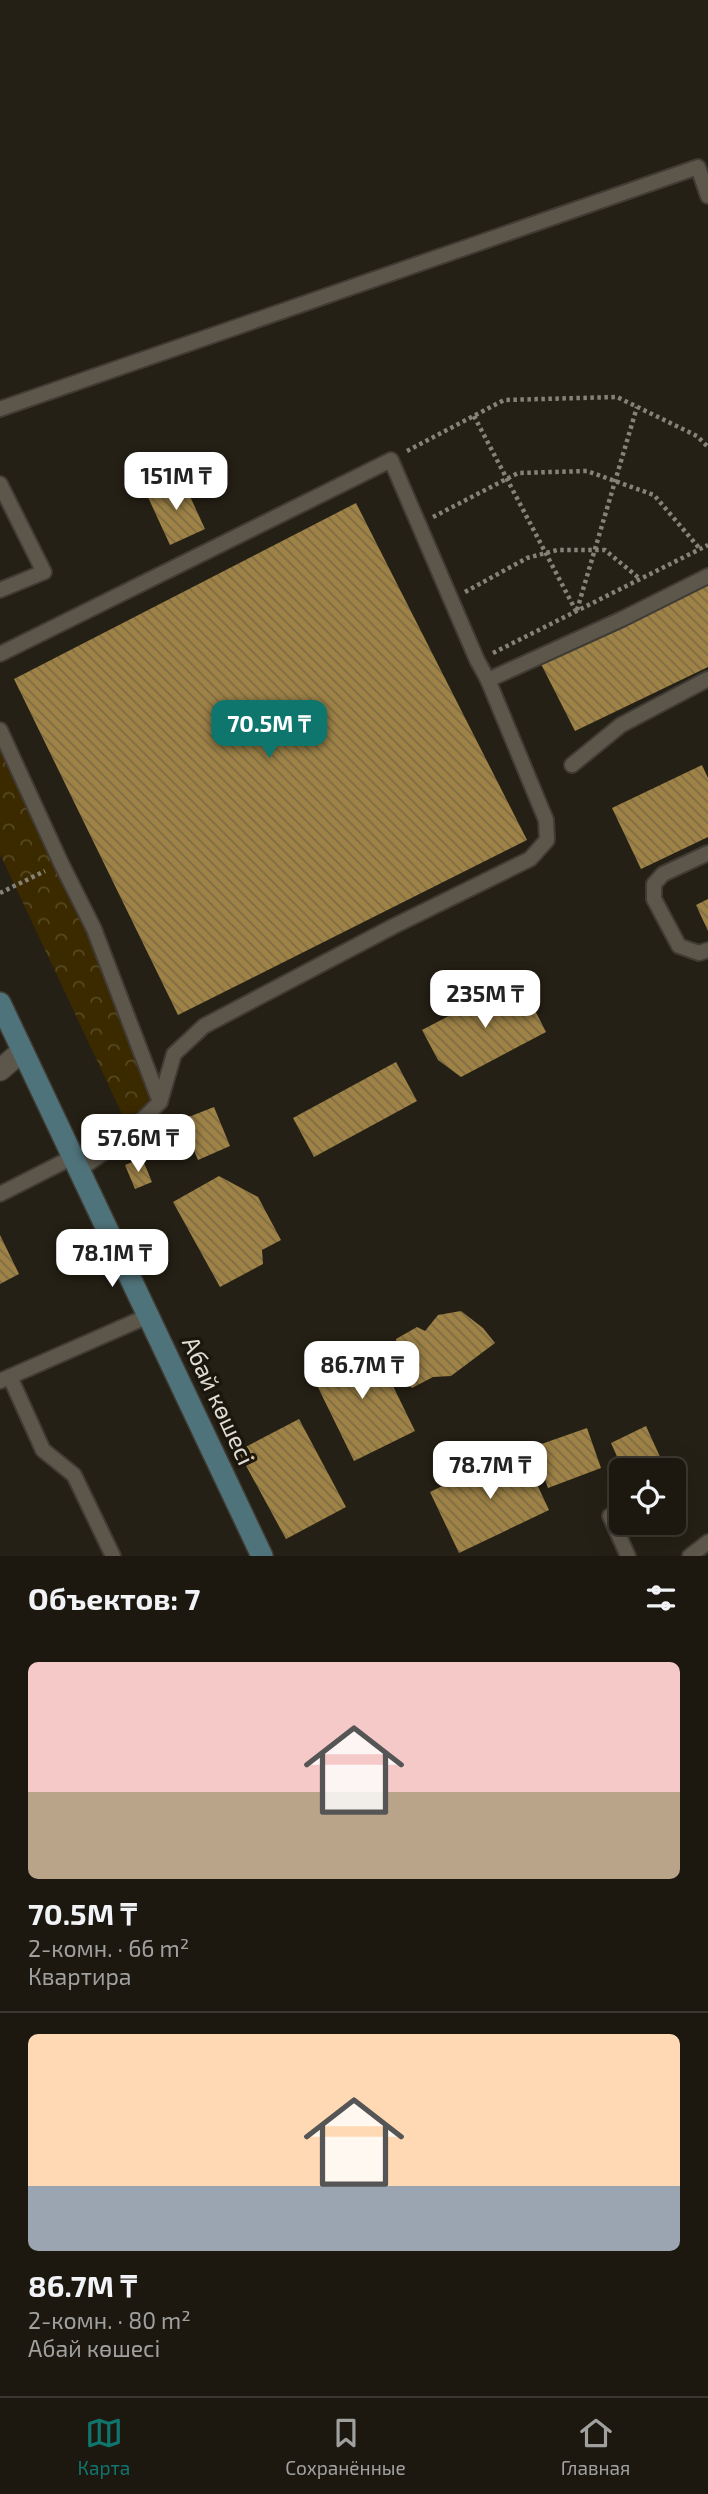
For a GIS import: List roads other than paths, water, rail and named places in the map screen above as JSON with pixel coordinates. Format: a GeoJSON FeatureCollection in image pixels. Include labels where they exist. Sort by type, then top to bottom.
{"type":"FeatureCollection","features":[{"type":"Feature","properties":{"kind":"main road","name":"Абай көшесі"},"geometry":{"type":"LineString","coordinates":[[0,1003],[262,1556]]}},
{"type":"Feature","properties":{"kind":"street"},"geometry":{"type":"LineString","coordinates":[[0,1070],[22,1051]]}},
{"type":"Feature","properties":{"kind":"lane"},"geometry":{"type":"LineString","coordinates":[[0,409],[698,167],[708,196]]}},
{"type":"Feature","properties":{"kind":"lane"},"geometry":{"type":"LineString","coordinates":[[0,654],[391,460],[546,820],[547,840],[530,859],[394,926],[204,1026],[174,1054],[160,1102],[124,1138],[76,1164],[0,1194]]}},
{"type":"Feature","properties":{"kind":"lane"},"geometry":{"type":"LineString","coordinates":[[0,484],[44,572],[0,590]]}},
{"type":"Feature","properties":{"kind":"lane"},"geometry":{"type":"LineString","coordinates":[[488,680],[622,619],[708,576]]}},
{"type":"Feature","properties":{"kind":"lane"},"geometry":{"type":"LineString","coordinates":[[572,765],[621,725],[708,679]]}},
{"type":"Feature","properties":{"kind":"lane"},"geometry":{"type":"LineString","coordinates":[[0,730],[94,929],[160,1102]]}},
{"type":"Feature","properties":{"kind":"lane"},"geometry":{"type":"LineString","coordinates":[[708,853],[663,874],[653,884],[653,899],[679,946],[699,953],[708,950]]}},
{"type":"Feature","properties":{"kind":"lane"},"geometry":{"type":"LineString","coordinates":[[113,1556],[74,1475],[43,1450],[5,1379],[148,1316]]}},
{"type":"Feature","properties":{"kind":"lane"},"geometry":{"type":"LineString","coordinates":[[619,1535],[628,1556]]}},
{"type":"Feature","properties":{"kind":"lane"},"geometry":{"type":"LineString","coordinates":[[690,1556],[708,1542]]}}]}
